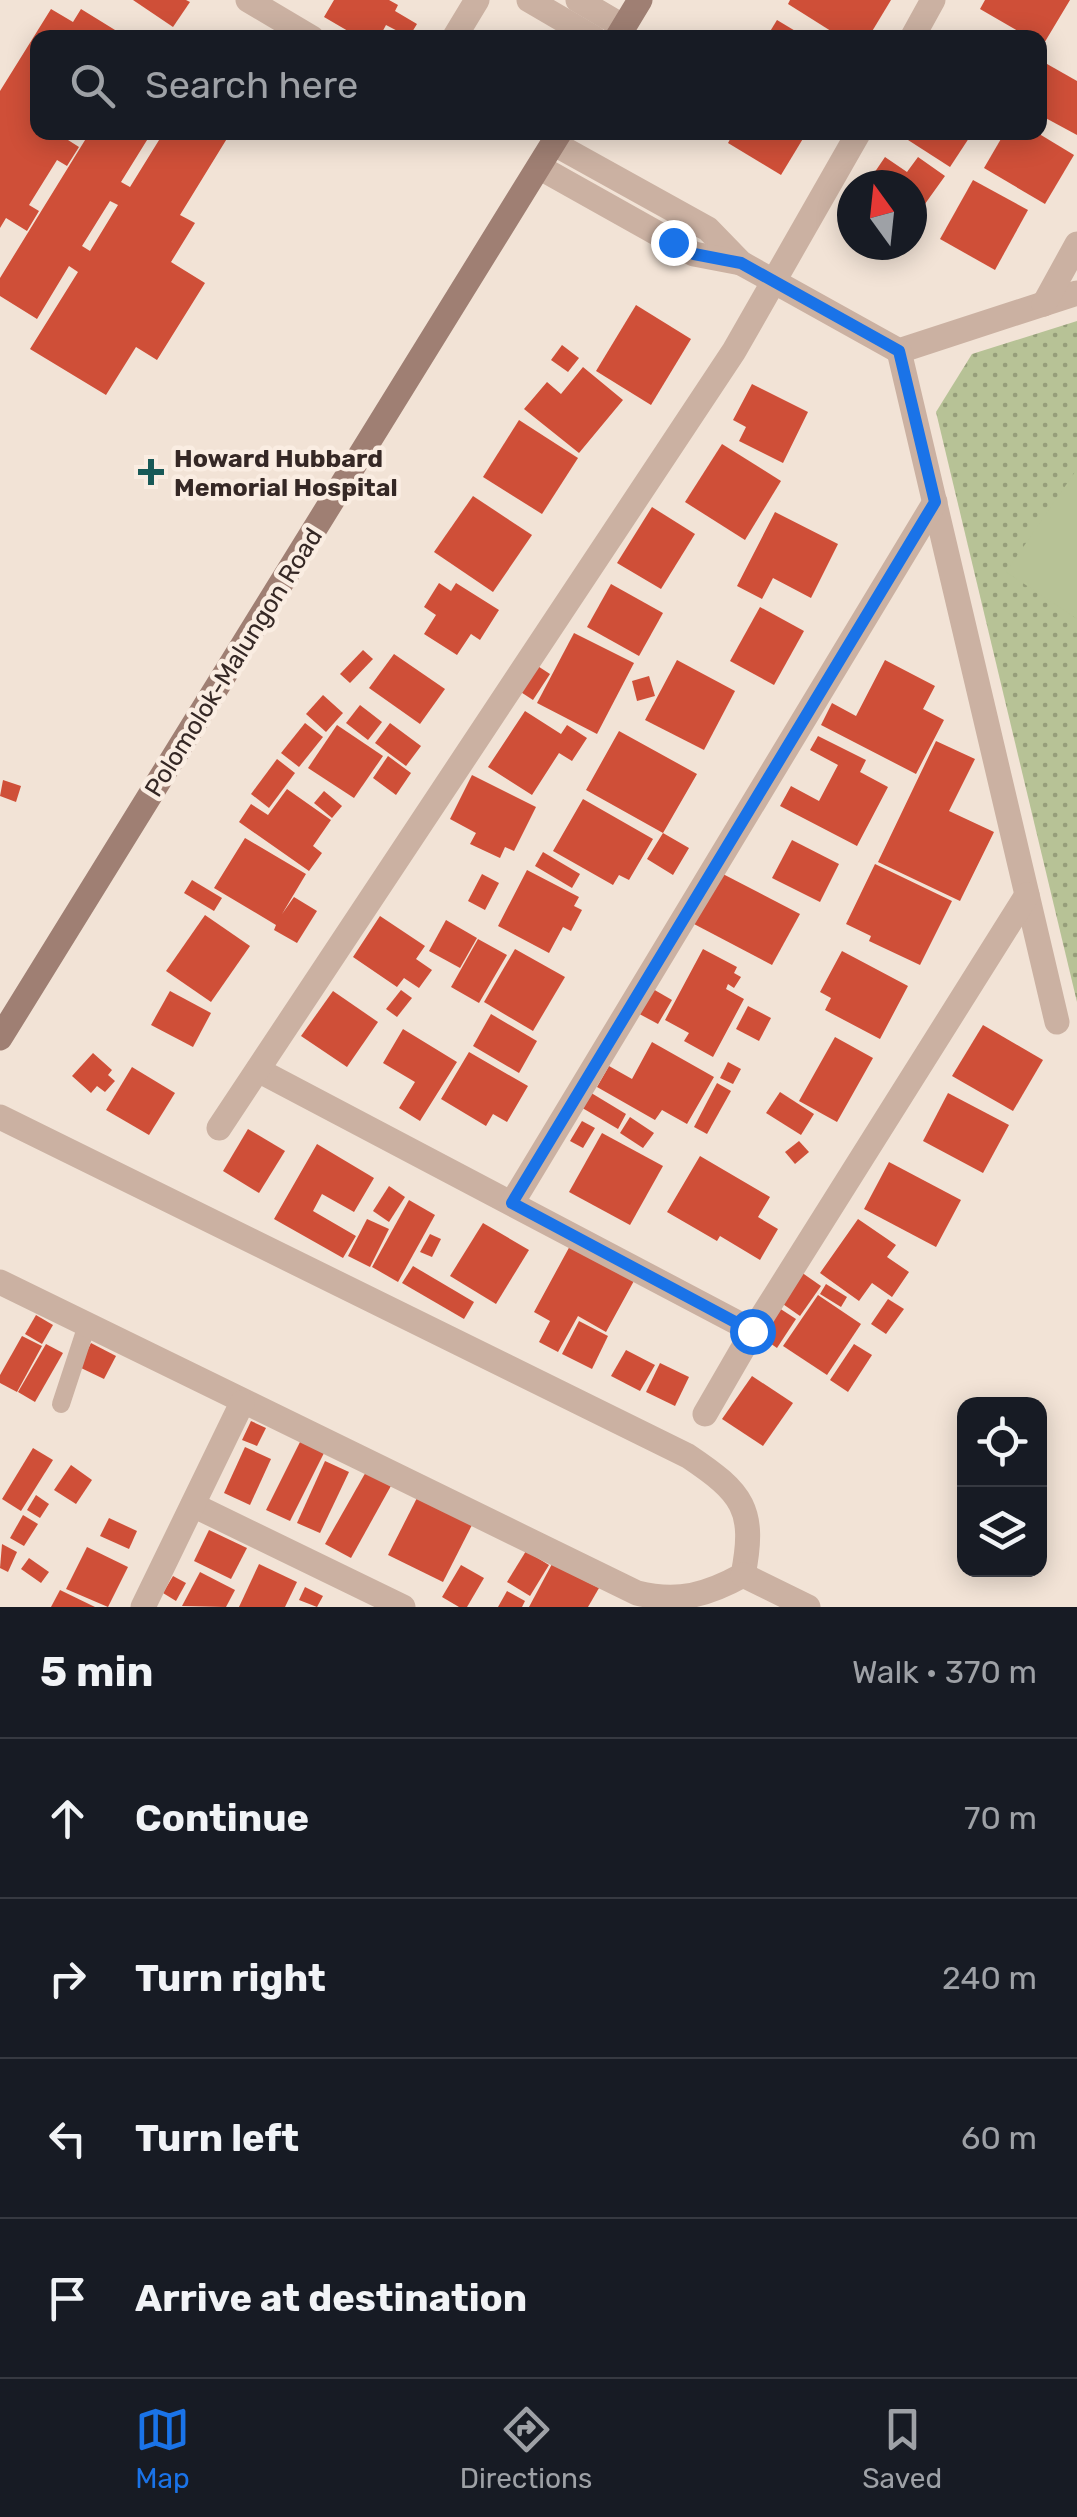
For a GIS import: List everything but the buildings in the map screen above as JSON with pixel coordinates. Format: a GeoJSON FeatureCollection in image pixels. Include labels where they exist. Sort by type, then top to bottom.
{"type":"FeatureCollection","features":[{"type":"Feature","properties":{"kind":"main road"},"geometry":{"type":"LineString","coordinates":[[622,30],[640,0]]}},
{"type":"Feature","properties":{"kind":"main road","name":"Polomolok-Malungon Road"},"geometry":{"type":"LineString","coordinates":[[0,1038],[555,140]]}},
{"type":"Feature","properties":{"kind":"street"},"geometry":{"type":"LineString","coordinates":[[248,0],[299,30]]}},
{"type":"Feature","properties":{"kind":"street"},"geometry":{"type":"LineString","coordinates":[[459,30],[477,0]]}},
{"type":"Feature","properties":{"kind":"street"},"geometry":{"type":"LineString","coordinates":[[529,0],[580,30]]}},
{"type":"Feature","properties":{"kind":"street"},"geometry":{"type":"LineString","coordinates":[[578,0],[618,30]]}},
{"type":"Feature","properties":{"kind":"street"},"geometry":{"type":"LineString","coordinates":[[916,30],[933,0]]}},
{"type":"Feature","properties":{"kind":"street"},"geometry":{"type":"LineString","coordinates":[[559,140],[708,228],[741,263]]}},
{"type":"Feature","properties":{"kind":"street"},"geometry":{"type":"LineString","coordinates":[[219,1128],[701,402],[776,282],[855,140]]}},
{"type":"Feature","properties":{"kind":"street"},"geometry":{"type":"LineString","coordinates":[[538,168],[694,254],[741,263],[899,351],[1077,293]]}},
{"type":"Feature","properties":{"kind":"street"},"geometry":{"type":"LineString","coordinates":[[1044,304],[1077,244]]}},
{"type":"Feature","properties":{"kind":"street"},"geometry":{"type":"LineString","coordinates":[[899,351],[1057,1022]]}},
{"type":"Feature","properties":{"kind":"street"},"geometry":{"type":"LineString","coordinates":[[512,1203],[935,502]]}},
{"type":"Feature","properties":{"kind":"street"},"geometry":{"type":"LineString","coordinates":[[704,1414],[752,1331],[1027,894]]}},
{"type":"Feature","properties":{"kind":"street"},"geometry":{"type":"LineString","coordinates":[[258,1070],[752,1331]]}},
{"type":"Feature","properties":{"kind":"street"},"geometry":{"type":"LineString","coordinates":[[0,1118],[688,1456],[716,1475],[740,1499],[750,1526],[743,1575]]}},
{"type":"Feature","properties":{"kind":"street"},"geometry":{"type":"LineString","coordinates":[[0,1282],[637,1593],[664,1599],[691,1598],[743,1575]]}},
{"type":"Feature","properties":{"kind":"street"},"geometry":{"type":"LineString","coordinates":[[144,1607],[242,1403]]}},
{"type":"Feature","properties":{"kind":"street"},"geometry":{"type":"LineString","coordinates":[[193,1505],[367,1599],[403,1607]]}},
{"type":"Feature","properties":{"kind":"street"},"geometry":{"type":"LineString","coordinates":[[743,1575],[808,1607]]}},
{"type":"Feature","properties":{"kind":"lane"},"geometry":{"type":"LineString","coordinates":[[61,1404],[87,1325]]}},
{"type":"Feature","properties":{"kind":"green space"},"geometry":{"type":"Polygon","coordinates":[[[1077,321],[1077,1002],[936,412],[972,354],[1077,321]]]}},
{"type":"Feature","properties":{"kind":"green space"},"geometry":{"type":"Polygon","coordinates":[[[1077,469],[1077,619],[1006,572],[1077,469]]]}},
{"type":"Feature","properties":{"kind":"place","name":"Howard Hubbard Memorial Hospital"},"geometry":{"type":"Point","coordinates":[151,472]}},
{"type":"Feature","properties":{"kind":"route"},"geometry":{"type":"LineString","coordinates":[[673,242],[694,254],[741,263],[899,351],[935,502],[512,1203],[752,1331]]}}]}
